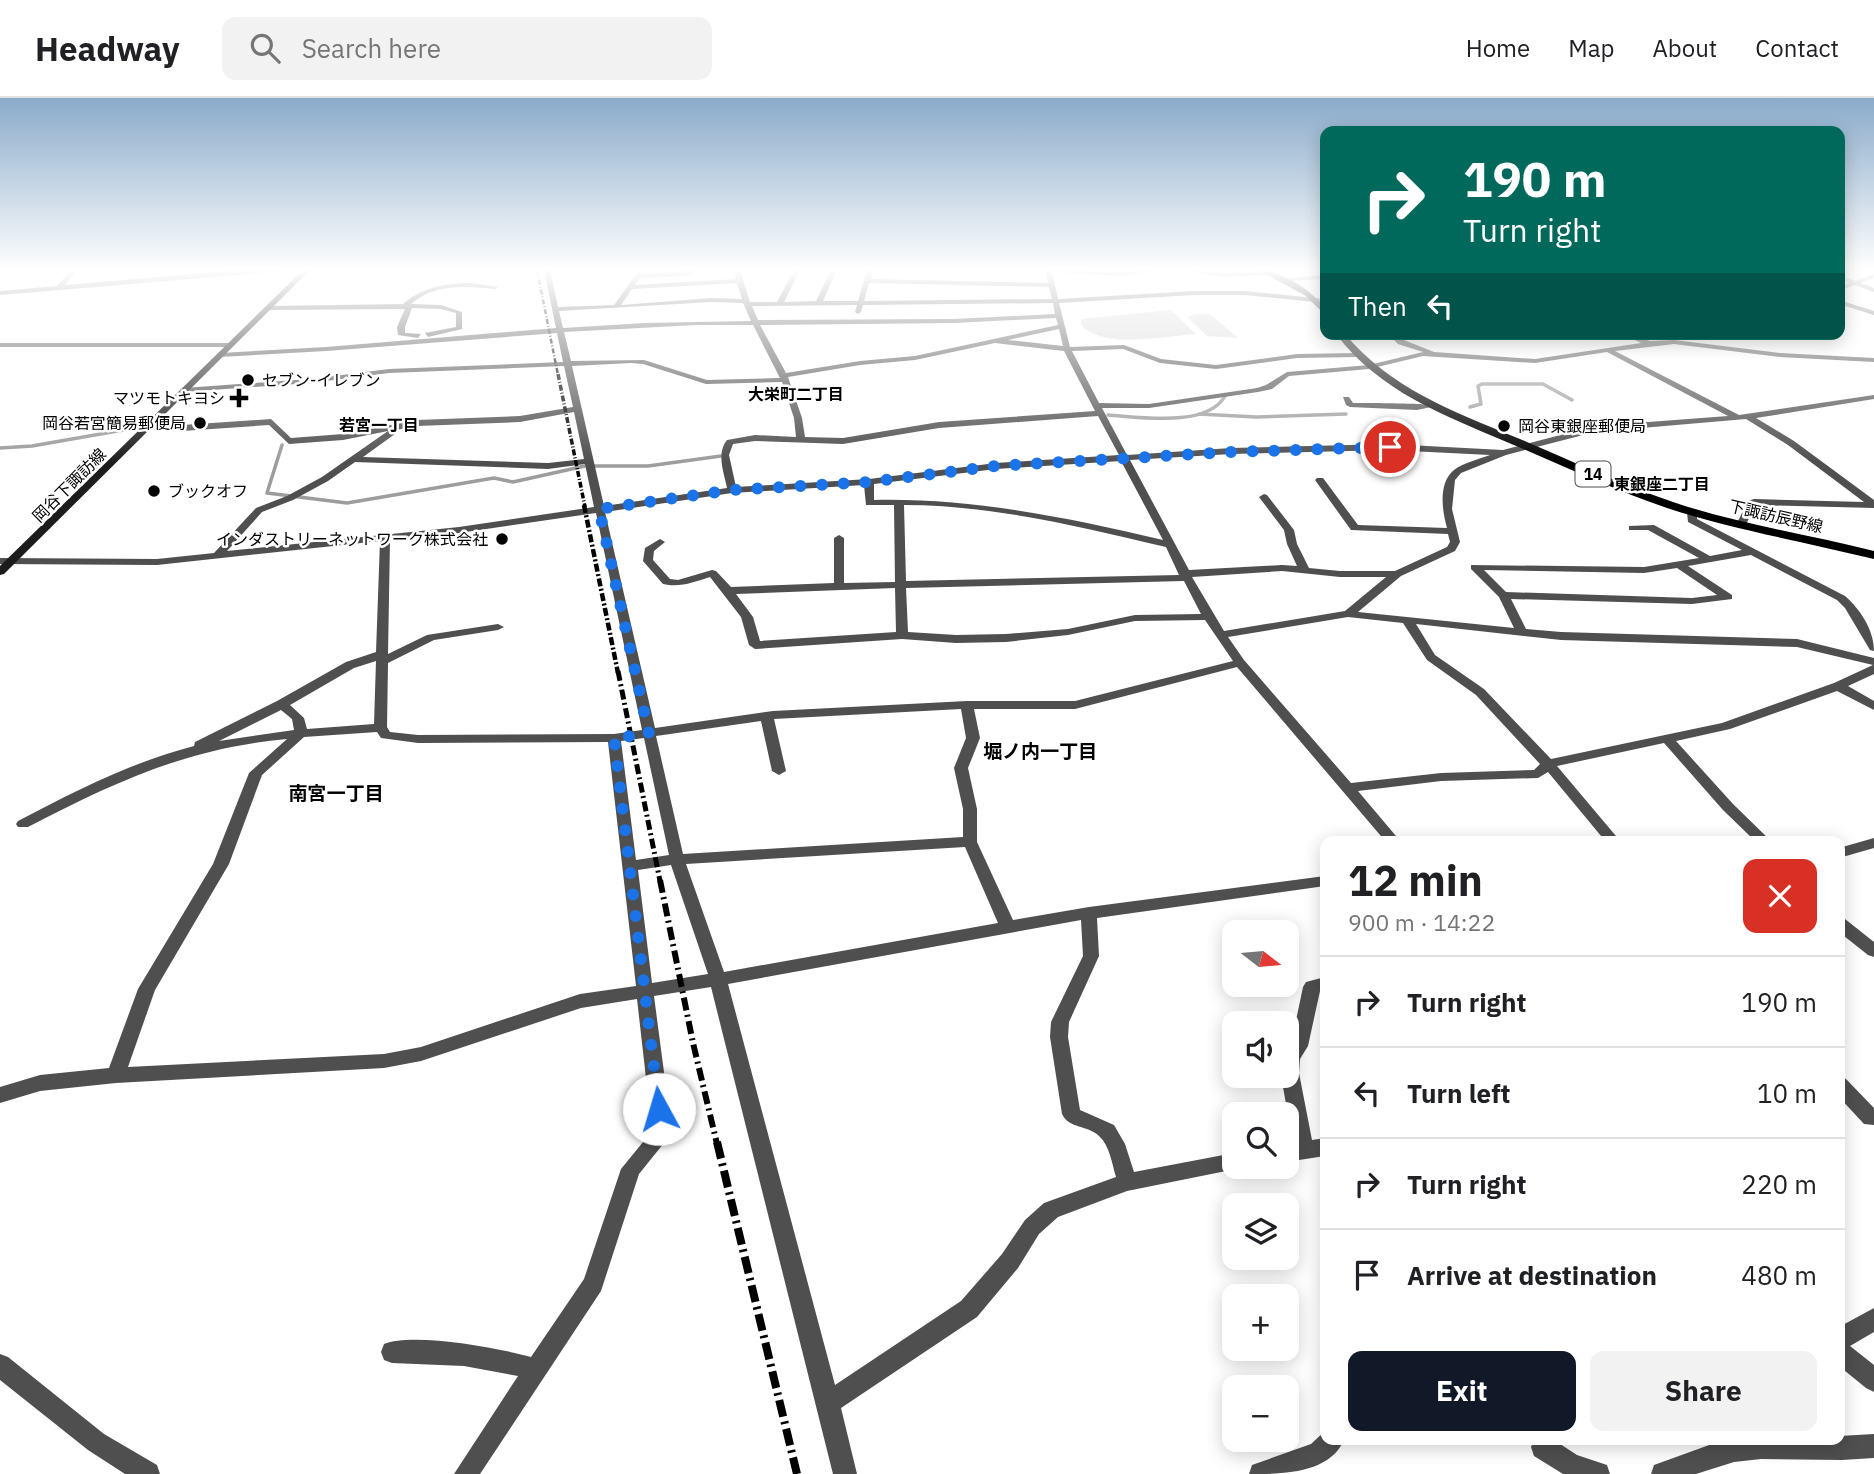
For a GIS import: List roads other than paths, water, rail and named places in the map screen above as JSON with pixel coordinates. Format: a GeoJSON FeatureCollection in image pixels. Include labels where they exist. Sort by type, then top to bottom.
{"type":"FeatureCollection","features":[{"type":"Feature","properties":{"kind":"main road","name":"岡谷下諏訪線"},"geometry":{"type":"LineString","coordinates":[[0,572],[6,561],[241,334]]}},
{"type":"Feature","properties":{"kind":"main road","name":"下諏訪辰野線"},"geometry":{"type":"LineString","coordinates":[[1345,340],[1369,367],[1396,387],[1432,406],[1647,496],[1741,525],[1874,555]]}},
{"type":"Feature","properties":{"kind":"street"},"geometry":{"type":"LineString","coordinates":[[402,334],[421,339],[434,334]]}},
{"type":"Feature","properties":{"kind":"street"},"geometry":{"type":"LineString","coordinates":[[220,355],[505,334]]}},
{"type":"Feature","properties":{"kind":"street"},"geometry":{"type":"LineString","coordinates":[[562,334],[677,859],[718,979],[845,1474]]}},
{"type":"Feature","properties":{"kind":"street"},"geometry":{"type":"LineString","coordinates":[[760,334],[783,378],[800,422],[801,440]]}},
{"type":"Feature","properties":{"kind":"street"},"geometry":{"type":"LineString","coordinates":[[184,390],[310,382],[388,371],[639,361],[706,382],[783,378],[838,366],[915,358],[1019,334]]}},
{"type":"Feature","properties":{"kind":"street"},"geometry":{"type":"LineString","coordinates":[[1062,334],[1067,349],[1097,409],[1208,617],[1240,663],[1350,787],[1389,836]]}},
{"type":"Feature","properties":{"kind":"street"},"geometry":{"type":"LineString","coordinates":[[990,340],[1067,349],[1124,347],[1160,361],[1216,367],[1297,356],[1356,355]]}},
{"type":"Feature","properties":{"kind":"street"},"geometry":{"type":"LineString","coordinates":[[1398,340],[1437,354]]}},
{"type":"Feature","properties":{"kind":"street"},"geometry":{"type":"LineString","coordinates":[[1640,340],[1649,344]]}},
{"type":"Feature","properties":{"kind":"street"},"geometry":{"type":"LineString","coordinates":[[732,490],[724,454],[730,442],[755,438],[843,441],[939,425],[1097,409],[1149,407],[1258,390],[1269,387],[1287,374],[1369,367],[1423,354],[1528,361],[1674,342],[1780,355],[1874,360]]}},
{"type":"Feature","properties":{"kind":"street"},"geometry":{"type":"LineString","coordinates":[[0,345],[230,345]]}},
{"type":"Feature","properties":{"kind":"street"},"geometry":{"type":"LineString","coordinates":[[1606,349],[1791,443],[1874,505]]}},
{"type":"Feature","properties":{"kind":"street"},"geometry":{"type":"LineString","coordinates":[[1348,614],[1397,574],[1451,549],[1455,542],[1447,509],[1450,480],[1458,471],[1525,445],[1595,429],[1743,417],[1874,397]]}},
{"type":"Feature","properties":{"kind":"street"},"geometry":{"type":"LineString","coordinates":[[1346,399],[1350,405],[1417,408],[1432,406]]}},
{"type":"Feature","properties":{"kind":"street"},"geometry":{"type":"LineString","coordinates":[[147,427],[182,428],[271,422],[289,441],[343,437],[391,427],[520,419],[578,409]]}},
{"type":"Feature","properties":{"kind":"street"},"geometry":{"type":"LineString","coordinates":[[217,556],[259,510],[290,498],[325,478],[392,432],[391,427]]}},
{"type":"Feature","properties":{"kind":"street"},"geometry":{"type":"LineString","coordinates":[[6,561],[128,564],[217,556],[385,539],[732,490],[869,482],[996,466],[1123,457],[1390,447],[1503,453]]}},
{"type":"Feature","properties":{"kind":"street"},"geometry":{"type":"LineString","coordinates":[[351,459],[548,466],[590,461]]}},
{"type":"Feature","properties":{"kind":"street"},"geometry":{"type":"LineString","coordinates":[[1320,480],[1355,528],[1452,531]]}},
{"type":"Feature","properties":{"kind":"street"},"geometry":{"type":"LineString","coordinates":[[869,482],[869,503],[899,502],[1042,514],[1169,545]]}},
{"type":"Feature","properties":{"kind":"street"},"geometry":{"type":"LineString","coordinates":[[1264,497],[1289,530],[1292,544],[1304,569]]}},
{"type":"Feature","properties":{"kind":"street"},"geometry":{"type":"LineString","coordinates":[[899,502],[902,635]]}},
{"type":"Feature","properties":{"kind":"street"},"geometry":{"type":"LineString","coordinates":[[1741,525],[1751,503],[1754,502],[1874,505]]}},
{"type":"Feature","properties":{"kind":"street"},"geometry":{"type":"LineString","coordinates":[[1692,512],[1692,520],[1841,598],[1850,606],[1874,647]]}},
{"type":"Feature","properties":{"kind":"street"},"geometry":{"type":"LineString","coordinates":[[1633,528],[1650,527],[1709,559]]}},
{"type":"Feature","properties":{"kind":"street"},"geometry":{"type":"LineString","coordinates":[[839,538],[839,587]]}},
{"type":"Feature","properties":{"kind":"street"},"geometry":{"type":"LineString","coordinates":[[385,539],[380,727],[386,735],[418,739],[614,738],[767,716],[967,705],[1075,705],[1100,701],[1240,663]]}},
{"type":"Feature","properties":{"kind":"street"},"geometry":{"type":"LineString","coordinates":[[660,542],[649,550],[648,561],[667,582],[678,583],[712,573],[747,617],[755,645],[902,635],[956,639],[1006,638],[1068,632],[1135,618],[1208,617]]}},
{"type":"Feature","properties":{"kind":"street"},"geometry":{"type":"LineString","coordinates":[[1522,632],[1503,595],[1475,567],[1644,570],[1750,552]]}},
{"type":"Feature","properties":{"kind":"street"},"geometry":{"type":"LineString","coordinates":[[1503,595],[1625,597],[1681,601],[1728,597],[1677,563]]}},
{"type":"Feature","properties":{"kind":"street"},"geometry":{"type":"LineString","coordinates":[[728,591],[765,587],[900,586],[1186,576],[1247,568],[1304,569],[1340,574],[1397,574]]}},
{"type":"Feature","properties":{"kind":"street"},"geometry":{"type":"LineString","coordinates":[[1220,635],[1348,614],[1561,636],[1797,643],[1874,662]]}},
{"type":"Feature","properties":{"kind":"street"},"geometry":{"type":"LineString","coordinates":[[1407,620],[1431,657],[1480,692],[1548,764],[1609,836]]}},
{"type":"Feature","properties":{"kind":"street"},"geometry":{"type":"LineString","coordinates":[[23,824],[115,777],[185,752],[282,704],[350,665],[381,658],[430,637],[498,627]]}},
{"type":"Feature","properties":{"kind":"street"},"geometry":{"type":"LineString","coordinates":[[1350,787],[1441,777],[1538,774],[1548,764],[1725,726],[1838,686],[1874,669]]}},
{"type":"Feature","properties":{"kind":"street"},"geometry":{"type":"LineString","coordinates":[[1838,686],[1874,706]]}},
{"type":"Feature","properties":{"kind":"street"},"geometry":{"type":"LineString","coordinates":[[282,704],[298,718],[301,733]]}},
{"type":"Feature","properties":{"kind":"street"},"geometry":{"type":"LineString","coordinates":[[967,705],[973,738],[961,768],[970,809],[970,842],[1009,926]]}},
{"type":"Feature","properties":{"kind":"street"},"geometry":{"type":"LineString","coordinates":[[767,716],[779,771]]}},
{"type":"Feature","properties":{"kind":"street"},"geometry":{"type":"LineString","coordinates":[[185,752],[301,733],[380,727]]}},
{"type":"Feature","properties":{"kind":"street"},"geometry":{"type":"LineString","coordinates":[[116,1075],[148,989],[221,864],[256,773],[301,733]]}},
{"type":"Feature","properties":{"kind":"street"},"geometry":{"type":"LineString","coordinates":[[466,1474],[593,1284],[631,1170],[662,1133],[614,738]]}},
{"type":"Feature","properties":{"kind":"street"},"geometry":{"type":"LineString","coordinates":[[1667,739],[1728,807],[1759,836]]}},
{"type":"Feature","properties":{"kind":"street"},"geometry":{"type":"LineString","coordinates":[[630,866],[677,859],[970,842]]}},
{"type":"Feature","properties":{"kind":"street"},"geometry":{"type":"LineString","coordinates":[[1845,851],[1874,843]]}},
{"type":"Feature","properties":{"kind":"street"},"geometry":{"type":"LineString","coordinates":[[0,1095],[40,1083],[116,1075],[384,1060],[421,1054],[580,1001],[1089,913],[1320,882]]}},
{"type":"Feature","properties":{"kind":"street"},"geometry":{"type":"LineString","coordinates":[[1089,913],[1091,956],[1060,1022],[1059,1037],[1072,1114],[1079,1120],[1102,1128],[1110,1135],[1127,1182]]}},
{"type":"Feature","properties":{"kind":"street"},"geometry":{"type":"LineString","coordinates":[[1845,928],[1874,951]]}},
{"type":"Feature","properties":{"kind":"street"},"geometry":{"type":"LineString","coordinates":[[1292,1102],[1291,1057],[1299,1046],[1312,988],[1320,985]]}},
{"type":"Feature","properties":{"kind":"street"},"geometry":{"type":"LineString","coordinates":[[1845,1090],[1871,1118]]}},
{"type":"Feature","properties":{"kind":"street"},"geometry":{"type":"LineString","coordinates":[[1299,1150],[1320,1148]]}},
{"type":"Feature","properties":{"kind":"street"},"geometry":{"type":"LineString","coordinates":[[828,1403],[969,1309],[1010,1261],[1032,1227],[1051,1210],[1127,1182],[1222,1165]]}},
{"type":"Feature","properties":{"kind":"street"},"geometry":{"type":"LineString","coordinates":[[1845,1336],[1874,1319]]}},
{"type":"Feature","properties":{"kind":"street"},"geometry":{"type":"LineString","coordinates":[[392,1352],[471,1353],[501,1358],[536,1370]]}},
{"type":"Feature","properties":{"kind":"street"},"geometry":{"type":"LineString","coordinates":[[1845,1356],[1874,1380]]}},
{"type":"Feature","properties":{"kind":"street"},"geometry":{"type":"LineString","coordinates":[[0,1364],[96,1442],[148,1474]]}},
{"type":"Feature","properties":{"kind":"street"},"geometry":{"type":"LineString","coordinates":[[1261,1474],[1320,1453],[1327,1445]]}},
{"type":"Feature","properties":{"kind":"street"},"geometry":{"type":"LineString","coordinates":[[1543,1447],[1571,1465],[1598,1474]]}},
{"type":"Feature","properties":{"kind":"street"},"geometry":{"type":"LineString","coordinates":[[1663,1474],[1718,1452],[1747,1448],[1874,1447]]}},
{"type":"Feature","properties":{"kind":"waterway"},"geometry":{"type":"LineString","coordinates":[[1470,407],[1481,404],[1478,386],[1482,384],[1543,384],[1572,400]]}},
{"type":"Feature","properties":{"kind":"waterway"},"geometry":{"type":"LineString","coordinates":[[1200,414],[1216,406],[1225,396]]}},
{"type":"Feature","properties":{"kind":"waterway"},"geometry":{"type":"LineString","coordinates":[[1108,415],[1172,418],[1200,414]]}},
{"type":"Feature","properties":{"kind":"waterway"},"geometry":{"type":"LineString","coordinates":[[1200,414],[1256,417],[1346,414]]}},
{"type":"Feature","properties":{"kind":"waterway"},"geometry":{"type":"LineString","coordinates":[[0,448],[32,446],[129,429]]}},
{"type":"Feature","properties":{"kind":"waterway"},"geometry":{"type":"LineString","coordinates":[[282,445],[267,493],[347,503],[494,478],[513,482],[585,466],[648,466],[721,456]]}},
{"type":"Feature","properties":{"kind":"railway"},"geometry":{"type":"LineString","coordinates":[[550,334],[558,375]]}},
{"type":"Feature","properties":{"kind":"railway"},"geometry":{"type":"LineString","coordinates":[[558,374],[585,507]]}},
{"type":"Feature","properties":{"kind":"railway"},"geometry":{"type":"LineString","coordinates":[[584,505],[618,673]]}},
{"type":"Feature","properties":{"kind":"railway"},"geometry":{"type":"LineString","coordinates":[[618,671],[660,881]]}},
{"type":"Feature","properties":{"kind":"railway"},"geometry":{"type":"LineString","coordinates":[[660,880],[693,1043],[717,1144]]}},
{"type":"Feature","properties":{"kind":"railway"},"geometry":{"type":"LineString","coordinates":[[717,1142],[797,1474]]}},
{"type":"Feature","properties":{"kind":"place","name":"セブン-イレブン"},"geometry":{"type":"Point","coordinates":[248,380]}},
{"type":"Feature","properties":{"kind":"place","name":"マツモトキヨシ"},"geometry":{"type":"Point","coordinates":[239,398]}},
{"type":"Feature","properties":{"kind":"place","name":"岡谷若宮簡易郵便局"},"geometry":{"type":"Point","coordinates":[200,423]}},
{"type":"Feature","properties":{"kind":"place","name":"岡谷東銀座郵便局"},"geometry":{"type":"Point","coordinates":[1504,426]}},
{"type":"Feature","properties":{"kind":"place","name":"ブックオフ"},"geometry":{"type":"Point","coordinates":[154,491]}},
{"type":"Feature","properties":{"kind":"place","name":"インダストリーネットワーク株式会社"},"geometry":{"type":"Point","coordinates":[502,539]}},
{"type":"Feature","properties":{"kind":"district","name":"大栄町二丁目"},"geometry":{"type":"Point","coordinates":[796,394]}},
{"type":"Feature","properties":{"kind":"district","name":"若宮一丁目"},"geometry":{"type":"Point","coordinates":[379,425]}},
{"type":"Feature","properties":{"kind":"district","name":"東銀座二丁目"},"geometry":{"type":"Point","coordinates":[1662,484]}},
{"type":"Feature","properties":{"kind":"district","name":"堀ノ内一丁目"},"geometry":{"type":"Point","coordinates":[1040,751]}},
{"type":"Feature","properties":{"kind":"district","name":"南宮一丁目"},"geometry":{"type":"Point","coordinates":[336,793]}}]}
